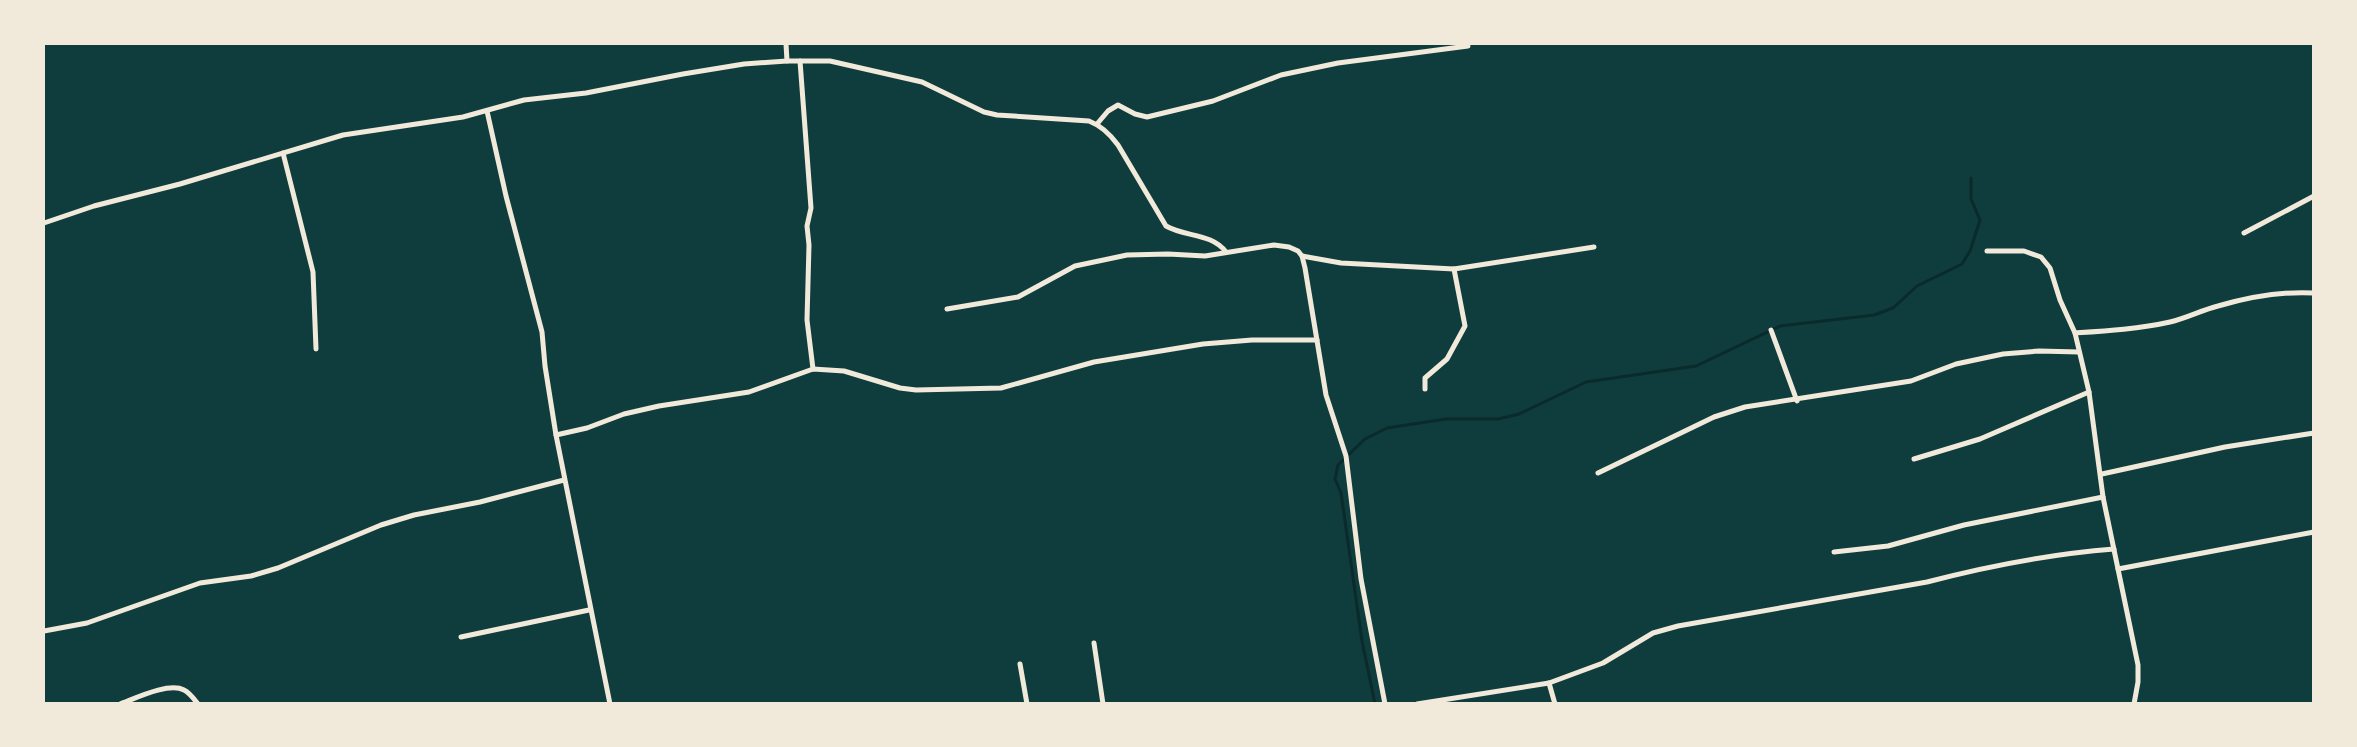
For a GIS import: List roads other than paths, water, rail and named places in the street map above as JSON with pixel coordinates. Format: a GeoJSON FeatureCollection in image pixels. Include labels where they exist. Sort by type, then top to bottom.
{"type":"FeatureCollection","features":[{"type":"Feature","properties":{"kind":"street"},"geometry":{"type":"LineString","coordinates":[[786,44],[787,61]]}},
{"type":"Feature","properties":{"kind":"street"},"geometry":{"type":"LineString","coordinates":[[1097,124],[1108,111],[1118,105],[1135,114],[1147,117],[1213,101],[1281,75],[1338,63],[1468,46]]}},
{"type":"Feature","properties":{"kind":"street"},"geometry":{"type":"LineString","coordinates":[[44,223],[94,206],[180,184],[343,135],[431,123],[524,100],[610,89],[699,71],[787,61],[830,61],[934,86],[984,112],[1097,124],[1118,145],[1166,226],[1203,237],[1226,252]]}},
{"type":"Feature","properties":{"kind":"street"},"geometry":{"type":"LineString","coordinates":[[800,61],[811,208],[807,226],[809,245],[807,320],[813,369]]}},
{"type":"Feature","properties":{"kind":"street"},"geometry":{"type":"LineString","coordinates":[[487,111],[506,196],[542,332],[555,435],[609,704]]}},
{"type":"Feature","properties":{"kind":"street"},"geometry":{"type":"LineString","coordinates":[[283,153],[313,272],[316,350]]}},
{"type":"Feature","properties":{"kind":"street"},"geometry":{"type":"LineString","coordinates":[[2244,233],[2313,196]]}},
{"type":"Feature","properties":{"kind":"street"},"geometry":{"type":"LineString","coordinates":[[947,309],[1018,297],[1075,266],[1127,255],[1205,256],[1274,245],[1293,248],[1302,256],[1341,263],[1454,269],[1594,247]]}},
{"type":"Feature","properties":{"kind":"street"},"geometry":{"type":"LineString","coordinates":[[1987,251],[2007,249],[2024,251],[2041,257],[2050,268],[2060,300],[2075,333],[2089,392],[2102,474],[2103,497],[2138,665],[2134,704]]}},
{"type":"Feature","properties":{"kind":"street"},"geometry":{"type":"LineString","coordinates":[[1302,256],[1330,411],[1346,456],[1361,579],[1385,704]]}},
{"type":"Feature","properties":{"kind":"street"},"geometry":{"type":"LineString","coordinates":[[1425,389],[1425,378],[1447,359],[1465,326],[1454,269]]}},
{"type":"Feature","properties":{"kind":"street"},"geometry":{"type":"LineString","coordinates":[[2075,333],[2169,322],[2217,306],[2254,297],[2293,292],[2313,294]]}},
{"type":"Feature","properties":{"kind":"street"},"geometry":{"type":"LineString","coordinates":[[1771,330],[1797,401]]}},
{"type":"Feature","properties":{"kind":"street"},"geometry":{"type":"LineString","coordinates":[[555,435],[587,428],[624,414],[659,406],[750,392],[813,369],[844,371],[900,388],[916,390],[1001,388],[1094,362],[1203,344],[1252,340],[1317,340]]}},
{"type":"Feature","properties":{"kind":"street"},"geometry":{"type":"LineString","coordinates":[[1598,473],[1714,417],[1745,407],[1797,401],[1911,381],[1956,364],[2004,354],[2079,351]]}},
{"type":"Feature","properties":{"kind":"street"},"geometry":{"type":"LineString","coordinates":[[1914,459],[1980,439],[2089,392]]}},
{"type":"Feature","properties":{"kind":"street"},"geometry":{"type":"LineString","coordinates":[[2102,474],[2225,447],[2313,433]]}},
{"type":"Feature","properties":{"kind":"street"},"geometry":{"type":"LineString","coordinates":[[44,631],[87,622],[200,583],[251,576],[278,568],[381,525],[414,514],[480,502],[564,480]]}},
{"type":"Feature","properties":{"kind":"street"},"geometry":{"type":"LineString","coordinates":[[1833,552],[1888,546],[1964,525],[2103,497]]}},
{"type":"Feature","properties":{"kind":"street"},"geometry":{"type":"LineString","coordinates":[[2118,569],[2313,532]]}},
{"type":"Feature","properties":{"kind":"street"},"geometry":{"type":"LineString","coordinates":[[1418,704],[1549,684],[1603,663],[1653,633],[1678,626],[1927,582],[1960,573],[2069,553],[2114,549]]}},
{"type":"Feature","properties":{"kind":"street"},"geometry":{"type":"LineString","coordinates":[[461,637],[589,610]]}},
{"type":"Feature","properties":{"kind":"street"},"geometry":{"type":"LineString","coordinates":[[1094,643],[1103,704]]}},
{"type":"Feature","properties":{"kind":"street"},"geometry":{"type":"LineString","coordinates":[[1020,664],[1027,704]]}},
{"type":"Feature","properties":{"kind":"street"},"geometry":{"type":"LineString","coordinates":[[1549,684],[1555,704]]}},
{"type":"Feature","properties":{"kind":"street"},"geometry":{"type":"LineString","coordinates":[[120,704],[159,690],[177,688],[184,690],[198,704]]}},
{"type":"Feature","properties":{"kind":"waterway"},"geometry":{"type":"LineString","coordinates":[[1375,704],[1362,641],[1341,493],[1335,479],[1338,465],[1365,439],[1387,428],[1446,419],[1498,419],[1519,414],[1586,382],[1696,366],[1780,326],[1874,315],[1893,308],[1917,286],[1962,264],[1970,251],[1980,220],[1971,199],[1971,178]]}}]}
